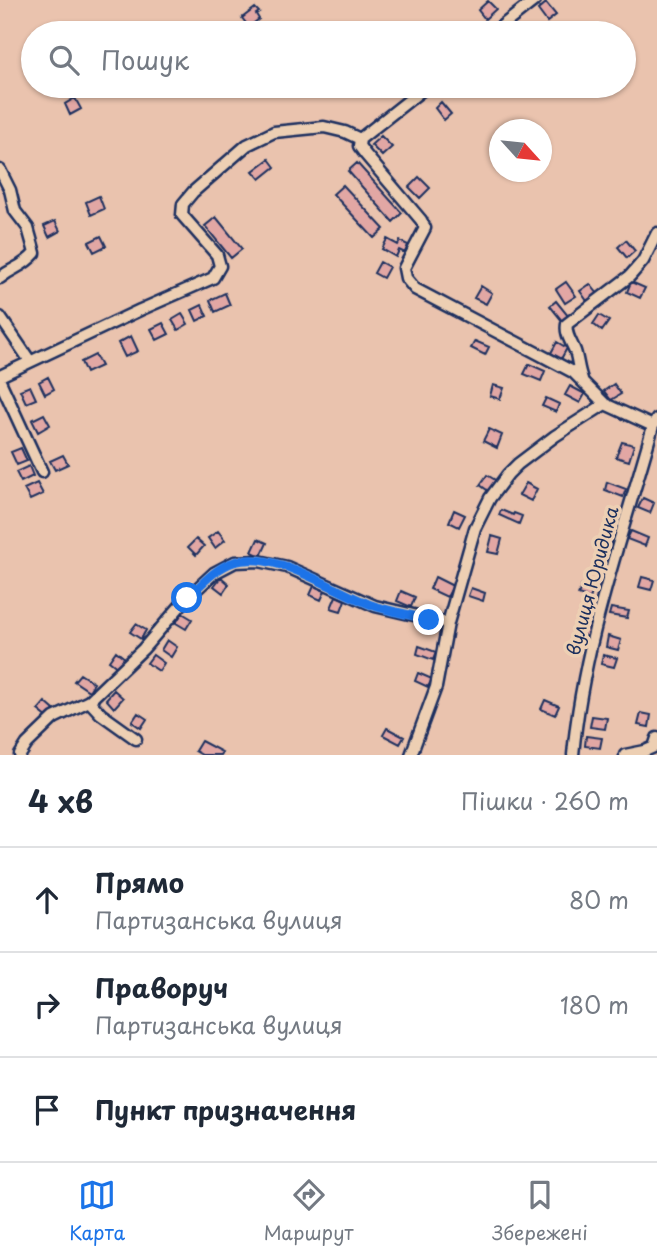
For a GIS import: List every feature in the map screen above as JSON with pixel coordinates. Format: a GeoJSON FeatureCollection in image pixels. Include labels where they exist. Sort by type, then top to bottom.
{"type":"FeatureCollection","features":[{"type":"Feature","properties":{"kind":"street"},"geometry":{"type":"LineString","coordinates":[[508,21],[535,0]]}},
{"type":"Feature","properties":{"kind":"street"},"geometry":{"type":"LineString","coordinates":[[412,98],[360,139],[359,146],[425,228],[404,268],[406,278],[415,289],[573,372],[605,404],[655,422]]}},
{"type":"Feature","properties":{"kind":"street"},"geometry":{"type":"LineString","coordinates":[[0,376],[213,278],[220,266],[216,255],[182,215],[183,204],[247,145],[274,132],[324,127],[360,139]]}},
{"type":"Feature","properties":{"kind":"street"},"geometry":{"type":"LineString","coordinates":[[0,170],[10,190],[15,211],[28,228],[35,253],[25,265],[0,278]]}},
{"type":"Feature","properties":{"kind":"street"},"geometry":{"type":"LineString","coordinates":[[582,379],[576,363],[576,353],[565,331],[567,324],[572,317],[630,276],[643,261],[657,233]]}},
{"type":"Feature","properties":{"kind":"street"},"geometry":{"type":"LineString","coordinates":[[0,317],[30,361]]}},
{"type":"Feature","properties":{"kind":"street"},"geometry":{"type":"LineString","coordinates":[[0,382],[42,472]]}},
{"type":"Feature","properties":{"kind":"street"},"geometry":{"type":"LineString","coordinates":[[411,755],[436,687],[448,623],[475,528],[490,498],[508,474],[555,436],[605,404]]}},
{"type":"Feature","properties":{"kind":"street","name":"вулиця Юридика"},"geometry":{"type":"LineString","coordinates":[[573,755],[577,709],[586,663],[618,540],[655,422]]}},
{"type":"Feature","properties":{"kind":"street"},"geometry":{"type":"LineString","coordinates":[[20,755],[27,744],[54,719],[89,701],[143,649],[187,598],[214,573],[235,562],[259,561],[287,567],[375,606],[448,623]]}},
{"type":"Feature","properties":{"kind":"street"},"geometry":{"type":"LineString","coordinates":[[89,701],[101,714],[136,739]]}},
{"type":"Feature","properties":{"kind":"street"},"geometry":{"type":"LineString","coordinates":[[625,755],[654,747],[657,738]]}},
{"type":"Feature","properties":{"kind":"building"},"geometry":{"type":"Polygon","coordinates":[[[488,1],[496,9],[485,19],[478,10],[488,1]]]}},
{"type":"Feature","properties":{"kind":"building"},"geometry":{"type":"Polygon","coordinates":[[[546,3],[556,15],[546,21],[538,10],[546,3]]]}},
{"type":"Feature","properties":{"kind":"building"},"geometry":{"type":"Polygon","coordinates":[[[255,8],[259,12],[256,14],[259,19],[256,21],[244,21],[242,18],[255,8]]]}},
{"type":"Feature","properties":{"kind":"building"},"geometry":{"type":"Polygon","coordinates":[[[75,98],[81,109],[70,115],[65,104],[75,98]]]}},
{"type":"Feature","properties":{"kind":"building"},"geometry":{"type":"Polygon","coordinates":[[[441,102],[451,114],[444,120],[435,108],[441,102]]]}},
{"type":"Feature","properties":{"kind":"building"},"geometry":{"type":"Polygon","coordinates":[[[381,136],[392,147],[382,156],[371,145],[381,136]]]}},
{"type":"Feature","properties":{"kind":"building"},"geometry":{"type":"Polygon","coordinates":[[[269,159],[275,167],[260,179],[253,171],[269,159]]]}},
{"type":"Feature","properties":{"kind":"building"},"geometry":{"type":"Polygon","coordinates":[[[357,163],[402,213],[393,222],[348,171],[357,163]]]}},
{"type":"Feature","properties":{"kind":"building"},"geometry":{"type":"Polygon","coordinates":[[[419,177],[430,188],[420,198],[409,187],[419,177]]]}},
{"type":"Feature","properties":{"kind":"building"},"geometry":{"type":"Polygon","coordinates":[[[343,185],[384,229],[374,238],[333,194],[343,185]]]}},
{"type":"Feature","properties":{"kind":"building"},"geometry":{"type":"Polygon","coordinates":[[[99,196],[104,209],[91,215],[86,202],[99,196]]]}},
{"type":"Feature","properties":{"kind":"building"},"geometry":{"type":"Polygon","coordinates":[[[216,217],[242,249],[231,258],[205,226],[216,217]]]}},
{"type":"Feature","properties":{"kind":"building"},"geometry":{"type":"Polygon","coordinates":[[[55,221],[60,231],[49,237],[44,226],[55,221]]]}},
{"type":"Feature","properties":{"kind":"building"},"geometry":{"type":"Polygon","coordinates":[[[101,236],[106,246],[94,252],[89,242],[101,236]]]}},
{"type":"Feature","properties":{"kind":"building"},"geometry":{"type":"Polygon","coordinates":[[[387,239],[398,245],[400,241],[408,245],[405,253],[399,250],[396,257],[382,249],[387,239]]]}},
{"type":"Feature","properties":{"kind":"building"},"geometry":{"type":"Polygon","coordinates":[[[626,240],[635,251],[627,258],[618,247],[626,240]]]}},
{"type":"Feature","properties":{"kind":"building"},"geometry":{"type":"Polygon","coordinates":[[[380,262],[389,267],[383,278],[374,273],[380,262]]]}},
{"type":"Feature","properties":{"kind":"building"},"geometry":{"type":"Polygon","coordinates":[[[566,282],[576,296],[565,303],[556,289],[566,282]]]}},
{"type":"Feature","properties":{"kind":"building"},"geometry":{"type":"Polygon","coordinates":[[[631,282],[645,288],[640,298],[627,292],[631,282]]]}},
{"type":"Feature","properties":{"kind":"building"},"geometry":{"type":"Polygon","coordinates":[[[590,284],[598,294],[587,301],[580,291],[590,284]]]}},
{"type":"Feature","properties":{"kind":"building"},"geometry":{"type":"Polygon","coordinates":[[[481,286],[492,293],[486,304],[474,298],[481,286]]]}},
{"type":"Feature","properties":{"kind":"building"},"geometry":{"type":"Polygon","coordinates":[[[225,293],[230,305],[215,312],[210,300],[225,293]]]}},
{"type":"Feature","properties":{"kind":"building"},"geometry":{"type":"Polygon","coordinates":[[[556,301],[569,317],[563,322],[550,306],[556,301]]]}},
{"type":"Feature","properties":{"kind":"building"},"geometry":{"type":"Polygon","coordinates":[[[202,305],[207,316],[197,321],[192,310],[202,305]]]}},
{"type":"Feature","properties":{"kind":"building"},"geometry":{"type":"Polygon","coordinates":[[[182,314],[188,324],[178,330],[172,320],[182,314]]]}},
{"type":"Feature","properties":{"kind":"building"},"geometry":{"type":"Polygon","coordinates":[[[599,315],[609,321],[602,331],[593,324],[599,315]]]}},
{"type":"Feature","properties":{"kind":"building"},"geometry":{"type":"Polygon","coordinates":[[[163,323],[169,334],[157,340],[151,329],[163,323]]]}},
{"type":"Feature","properties":{"kind":"building"},"geometry":{"type":"Polygon","coordinates":[[[131,336],[138,351],[125,357],[118,343],[131,336]]]}},
{"type":"Feature","properties":{"kind":"building"},"geometry":{"type":"Polygon","coordinates":[[[475,341],[489,347],[485,355],[471,348],[475,341]]]}},
{"type":"Feature","properties":{"kind":"building"},"geometry":{"type":"Polygon","coordinates":[[[557,342],[567,348],[561,359],[551,353],[557,342]]]}},
{"type":"Feature","properties":{"kind":"building"},"geometry":{"type":"Polygon","coordinates":[[[95,355],[101,366],[86,373],[81,362],[95,355]]]}},
{"type":"Feature","properties":{"kind":"building"},"geometry":{"type":"Polygon","coordinates":[[[529,364],[545,371],[541,381],[524,374],[529,364]]]}},
{"type":"Feature","properties":{"kind":"building"},"geometry":{"type":"Polygon","coordinates":[[[48,377],[54,389],[45,394],[39,382],[48,377]]]}},
{"type":"Feature","properties":{"kind":"building"},"geometry":{"type":"Polygon","coordinates":[[[614,384],[621,394],[611,400],[604,391],[614,384]]]}},
{"type":"Feature","properties":{"kind":"building"},"geometry":{"type":"Polygon","coordinates":[[[493,385],[504,388],[500,399],[490,396],[493,385]]]}},
{"type":"Feature","properties":{"kind":"building"},"geometry":{"type":"Polygon","coordinates":[[[30,386],[36,399],[26,403],[20,390],[30,386]]]}},
{"type":"Feature","properties":{"kind":"building"},"geometry":{"type":"Polygon","coordinates":[[[570,386],[585,394],[580,403],[565,395],[570,386]]]}},
{"type":"Feature","properties":{"kind":"building"},"geometry":{"type":"Polygon","coordinates":[[[546,398],[559,404],[556,412],[542,406],[546,398]]]}},
{"type":"Feature","properties":{"kind":"building"},"geometry":{"type":"Polygon","coordinates":[[[44,414],[50,425],[38,432],[32,420],[44,414]]]}},
{"type":"Feature","properties":{"kind":"building"},"geometry":{"type":"Polygon","coordinates":[[[489,429],[502,435],[497,448],[483,441],[489,429]]]}},
{"type":"Feature","properties":{"kind":"building"},"geometry":{"type":"Polygon","coordinates":[[[622,442],[634,445],[629,461],[616,457],[622,442]]]}},
{"type":"Feature","properties":{"kind":"building"},"geometry":{"type":"Polygon","coordinates":[[[21,448],[27,461],[17,465],[11,452],[21,448]]]}},
{"type":"Feature","properties":{"kind":"building"},"geometry":{"type":"Polygon","coordinates":[[[63,455],[68,464],[55,470],[50,461],[63,455]]]}},
{"type":"Feature","properties":{"kind":"building"},"geometry":{"type":"Polygon","coordinates":[[[29,466],[33,476],[21,482],[16,472],[29,466]]]}},
{"type":"Feature","properties":{"kind":"building"},"geometry":{"type":"Polygon","coordinates":[[[487,475],[497,481],[490,492],[480,485],[487,475]]]}},
{"type":"Feature","properties":{"kind":"building"},"geometry":{"type":"Polygon","coordinates":[[[607,482],[626,489],[623,497],[605,490],[607,482]]]}},
{"type":"Feature","properties":{"kind":"building"},"geometry":{"type":"Polygon","coordinates":[[[37,483],[43,494],[30,500],[24,489],[37,483]]]}},
{"type":"Feature","properties":{"kind":"building"},"geometry":{"type":"Polygon","coordinates":[[[526,483],[537,489],[531,501],[519,495],[526,483]]]}},
{"type":"Feature","properties":{"kind":"building"},"geometry":{"type":"Polygon","coordinates":[[[643,498],[654,503],[650,513],[638,508],[643,498]]]}},
{"type":"Feature","properties":{"kind":"building"},"geometry":{"type":"Polygon","coordinates":[[[454,510],[465,515],[459,527],[449,522],[454,510]]]}},
{"type":"Feature","properties":{"kind":"building"},"geometry":{"type":"Polygon","coordinates":[[[501,510],[522,516],[519,524],[499,515],[501,510]]]}},
{"type":"Feature","properties":{"kind":"building"},"geometry":{"type":"Polygon","coordinates":[[[218,531],[225,540],[215,548],[208,538],[218,531]]]}},
{"type":"Feature","properties":{"kind":"building"},"geometry":{"type":"Polygon","coordinates":[[[631,531],[648,538],[645,546],[627,539],[631,531]]]}},
{"type":"Feature","properties":{"kind":"building"},"geometry":{"type":"Polygon","coordinates":[[[492,536],[502,539],[498,554],[488,552],[492,536]]]}},
{"type":"Feature","properties":{"kind":"building"},"geometry":{"type":"Polygon","coordinates":[[[196,539],[204,546],[196,555],[188,547],[196,539]]]}},
{"type":"Feature","properties":{"kind":"building"},"geometry":{"type":"Polygon","coordinates":[[[258,539],[267,543],[261,556],[252,552],[258,539]]]}},
{"type":"Feature","properties":{"kind":"building"},"geometry":{"type":"Polygon","coordinates":[[[221,577],[229,584],[223,593],[214,586],[221,577]]]}},
{"type":"Feature","properties":{"kind":"building"},"geometry":{"type":"Polygon","coordinates":[[[435,577],[453,586],[447,597],[430,589],[435,577]]]}},
{"type":"Feature","properties":{"kind":"building"},"geometry":{"type":"Polygon","coordinates":[[[642,577],[654,580],[651,590],[639,587],[642,577]]]}},
{"type":"Feature","properties":{"kind":"building"},"geometry":{"type":"Polygon","coordinates":[[[582,585],[593,589],[590,599],[578,595],[582,585]]]}},
{"type":"Feature","properties":{"kind":"building"},"geometry":{"type":"Polygon","coordinates":[[[314,586],[325,591],[321,600],[310,595],[314,586]]]}},
{"type":"Feature","properties":{"kind":"building"},"geometry":{"type":"Polygon","coordinates":[[[471,588],[485,593],[483,601],[468,596],[471,588]]]}},
{"type":"Feature","properties":{"kind":"building"},"geometry":{"type":"Polygon","coordinates":[[[401,591],[415,597],[411,607],[397,601],[401,591]]]}},
{"type":"Feature","properties":{"kind":"building"},"geometry":{"type":"Polygon","coordinates":[[[336,596],[345,600],[341,611],[331,608],[336,596]]]}},
{"type":"Feature","properties":{"kind":"building"},"geometry":{"type":"Polygon","coordinates":[[[611,608],[629,611],[627,618],[609,615],[611,608]]]}},
{"type":"Feature","properties":{"kind":"building"},"geometry":{"type":"Polygon","coordinates":[[[182,613],[192,619],[186,629],[176,623],[182,613]]]}},
{"type":"Feature","properties":{"kind":"building"},"geometry":{"type":"Polygon","coordinates":[[[581,621],[592,625],[587,637],[576,632],[581,621]]]}},
{"type":"Feature","properties":{"kind":"building"},"geometry":{"type":"Polygon","coordinates":[[[136,624],[146,630],[141,639],[130,632],[136,624]]]}},
{"type":"Feature","properties":{"kind":"building"},"geometry":{"type":"Polygon","coordinates":[[[608,636],[621,640],[618,650],[606,647],[608,636]]]}},
{"type":"Feature","properties":{"kind":"building"},"geometry":{"type":"Polygon","coordinates":[[[167,640],[177,647],[171,657],[161,650],[167,640]]]}},
{"type":"Feature","properties":{"kind":"building"},"geometry":{"type":"Polygon","coordinates":[[[419,646],[436,652],[433,660],[417,654],[419,646]]]}},
{"type":"Feature","properties":{"kind":"building"},"geometry":{"type":"Polygon","coordinates":[[[116,651],[126,659],[118,668],[109,661],[116,651]]]}},
{"type":"Feature","properties":{"kind":"building"},"geometry":{"type":"Polygon","coordinates":[[[153,655],[164,663],[159,671],[147,663],[153,655]]]}},
{"type":"Feature","properties":{"kind":"building"},"geometry":{"type":"Polygon","coordinates":[[[603,655],[617,658],[614,667],[601,664],[603,655]]]}},
{"type":"Feature","properties":{"kind":"building"},"geometry":{"type":"Polygon","coordinates":[[[418,673],[432,679],[428,687],[415,681],[418,673]]]}},
{"type":"Feature","properties":{"kind":"building"},"geometry":{"type":"Polygon","coordinates":[[[80,674],[94,683],[89,691],[74,681],[80,674]]]}},
{"type":"Feature","properties":{"kind":"building"},"geometry":{"type":"Polygon","coordinates":[[[114,690],[123,698],[114,708],[106,699],[114,690]]]}},
{"type":"Feature","properties":{"kind":"building"},"geometry":{"type":"Polygon","coordinates":[[[545,700],[559,706],[555,715],[541,709],[545,700]]]}},
{"type":"Feature","properties":{"kind":"building"},"geometry":{"type":"Polygon","coordinates":[[[45,702],[54,710],[48,718],[38,710],[45,702]]]}},
{"type":"Feature","properties":{"kind":"building"},"geometry":{"type":"Polygon","coordinates":[[[138,713],[147,719],[141,728],[132,722],[138,713]]]}},
{"type":"Feature","properties":{"kind":"building"},"geometry":{"type":"Polygon","coordinates":[[[641,713],[651,715],[649,727],[638,725],[641,713]]]}},
{"type":"Feature","properties":{"kind":"building"},"geometry":{"type":"Polygon","coordinates":[[[592,716],[607,718],[605,729],[590,727],[592,716]]]}},
{"type":"Feature","properties":{"kind":"building"},"geometry":{"type":"Polygon","coordinates":[[[387,728],[404,737],[400,744],[383,735],[387,728]]]}},
{"type":"Feature","properties":{"kind":"building"},"geometry":{"type":"Polygon","coordinates":[[[586,736],[602,738],[600,748],[585,746],[586,736]]]}},
{"type":"Feature","properties":{"kind":"building"},"geometry":{"type":"Polygon","coordinates":[[[201,741],[222,752],[220,755],[202,755],[195,751],[201,741]]]}},
{"type":"Feature","properties":{"kind":"route"},"geometry":{"type":"LineString","coordinates":[[187,598],[214,573],[235,562],[259,561],[287,567],[375,606],[429,620]]}}]}
